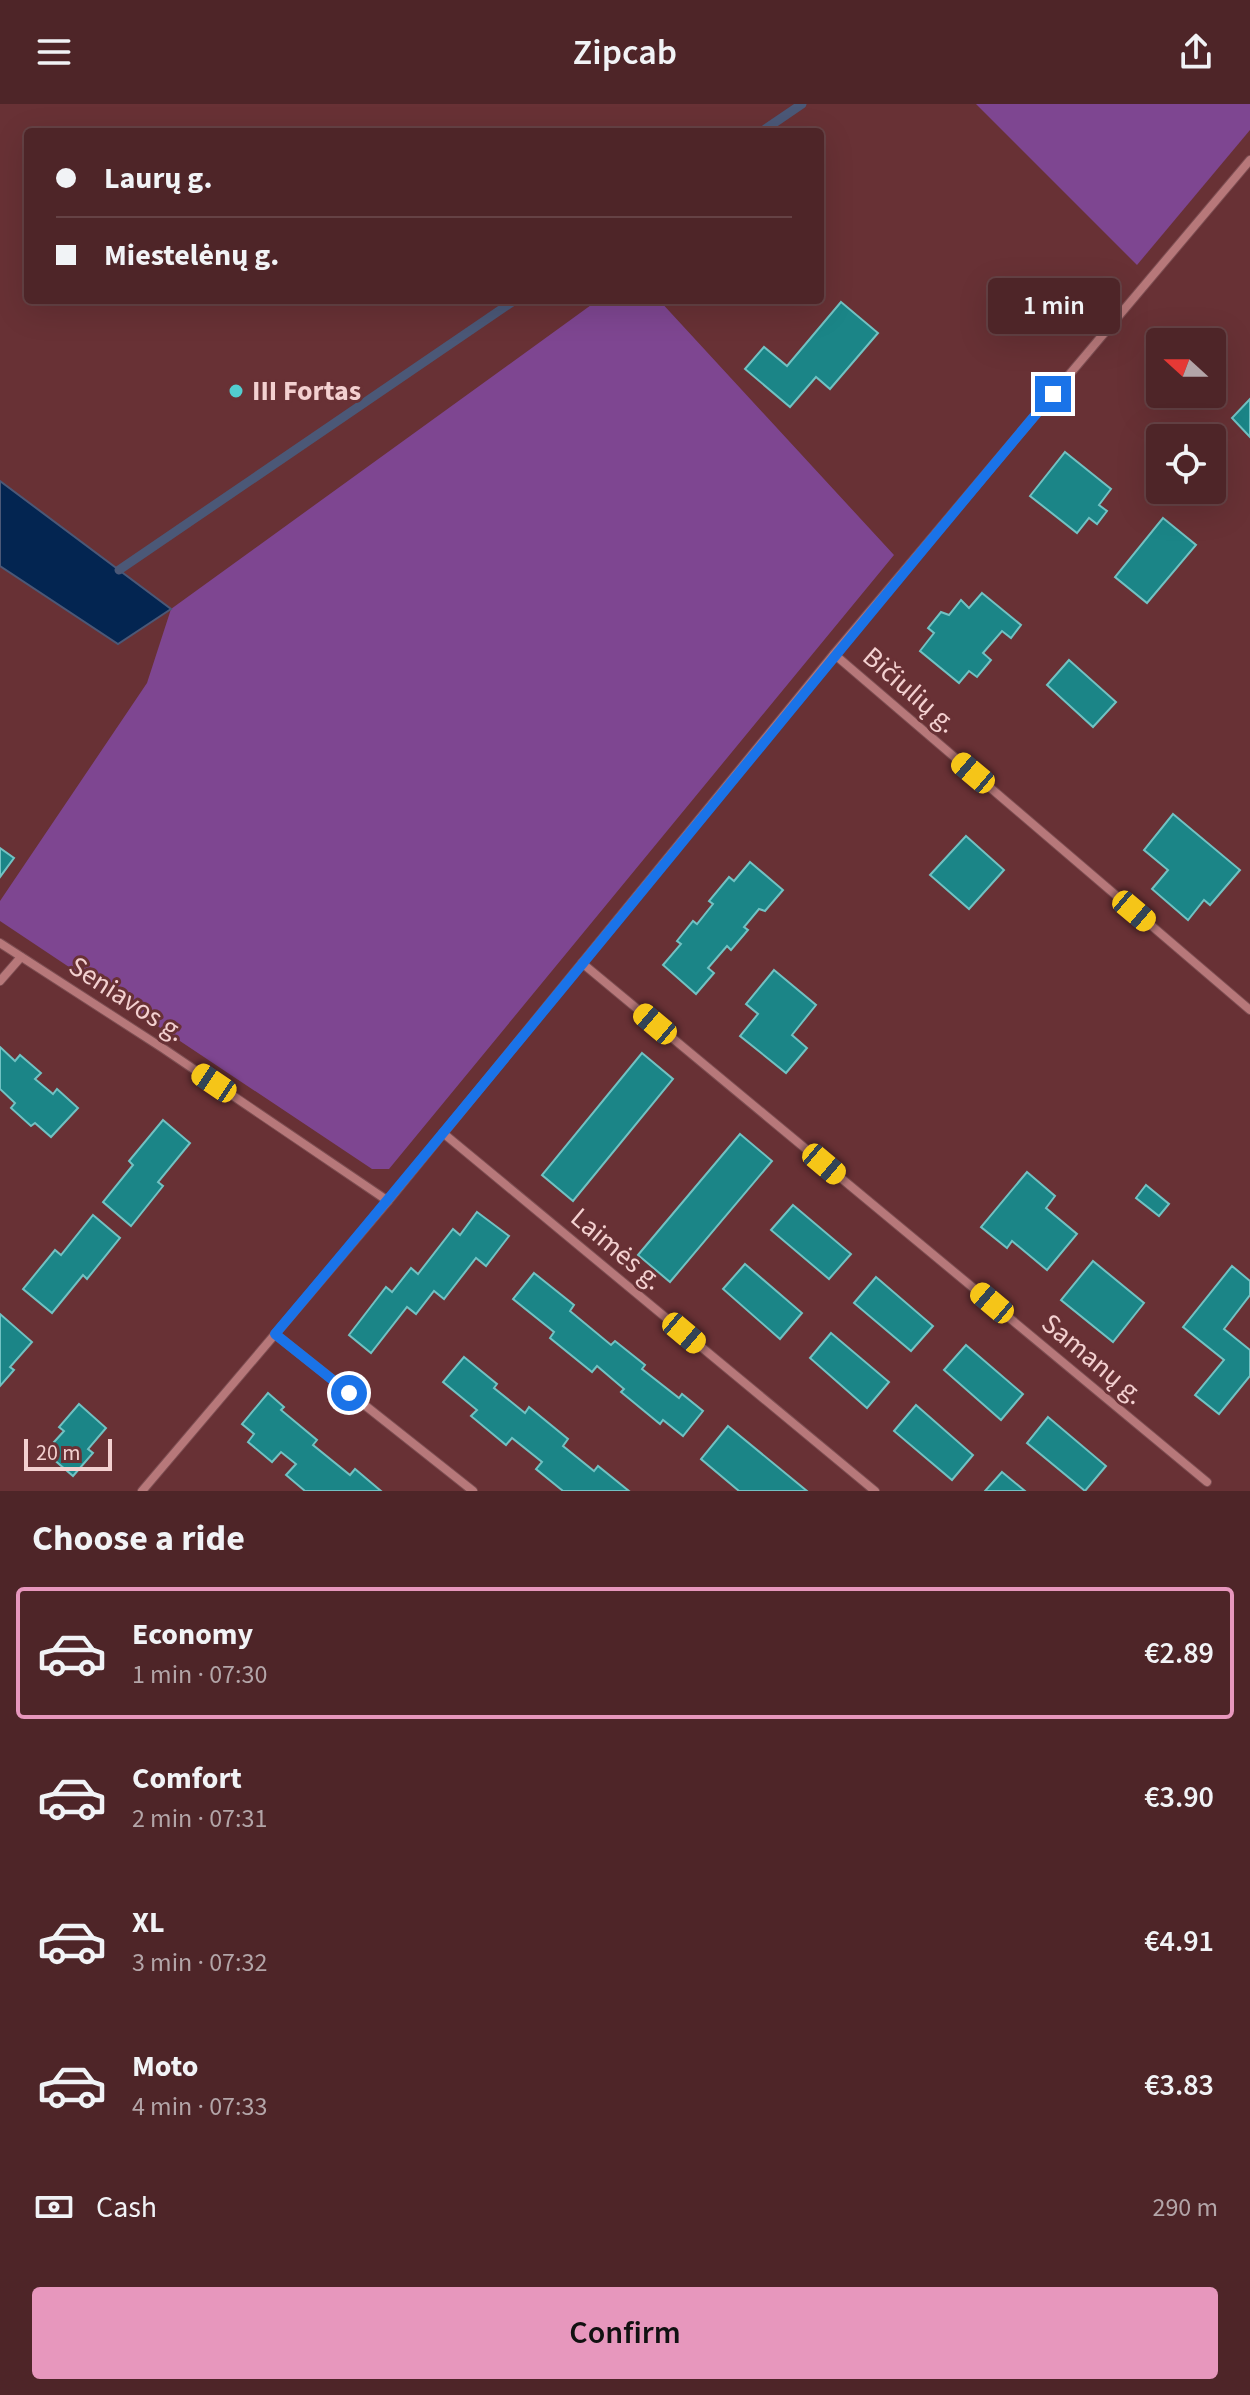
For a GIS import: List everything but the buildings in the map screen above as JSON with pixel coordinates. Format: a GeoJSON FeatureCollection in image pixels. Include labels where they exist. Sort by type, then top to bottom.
{"type":"FeatureCollection","features":[{"type":"Feature","properties":{"kind":"street"},"geometry":{"type":"LineString","coordinates":[[142,1491],[388,1201],[834,654],[1250,160]]}},
{"type":"Feature","properties":{"kind":"street","name":"Bičiulių g."},"geometry":{"type":"LineString","coordinates":[[834,654],[1250,1010]]}},
{"type":"Feature","properties":{"kind":"street","name":"Seniavos g."},"geometry":{"type":"LineString","coordinates":[[0,943],[164,1049],[388,1201]]}},
{"type":"Feature","properties":{"kind":"street"},"geometry":{"type":"LineString","coordinates":[[0,981],[21,957]]}},
{"type":"Feature","properties":{"kind":"street","name":"Samanų g."},"geometry":{"type":"LineString","coordinates":[[582,963],[1207,1482]]}},
{"type":"Feature","properties":{"kind":"street","name":"Laimės g."},"geometry":{"type":"LineString","coordinates":[[443,1133],[875,1491]]}},
{"type":"Feature","properties":{"kind":"street"},"geometry":{"type":"LineString","coordinates":[[275,1334],[473,1491]]}},
{"type":"Feature","properties":{"kind":"shaded area"},"geometry":{"type":"Polygon","coordinates":[[[976,104],[1250,104],[1250,130],[1137,265],[976,104]]]}},
{"type":"Feature","properties":{"kind":"shaded area"},"geometry":{"type":"Polygon","coordinates":[[[592,304],[663,304],[894,555],[389,1169],[372,1169],[0,921],[0,901],[147,683],[171,609],[592,304]]]}},
{"type":"Feature","properties":{"kind":"water"},"geometry":{"type":"Polygon","coordinates":[[[0,481],[171,609],[118,644],[0,566],[0,481]]]}},
{"type":"Feature","properties":{"kind":"waterway"},"geometry":{"type":"LineString","coordinates":[[767,128],[802,104]]}},
{"type":"Feature","properties":{"kind":"waterway"},"geometry":{"type":"LineString","coordinates":[[119,570],[509,304]]}},
{"type":"Feature","properties":{"kind":"place","name":"III Fortas"},"geometry":{"type":"Point","coordinates":[236,391]}},
{"type":"Feature","properties":{"kind":"route"},"geometry":{"type":"LineString","coordinates":[[349,1393],[275,1334],[388,1201],[834,654],[1053,394]]}}]}
